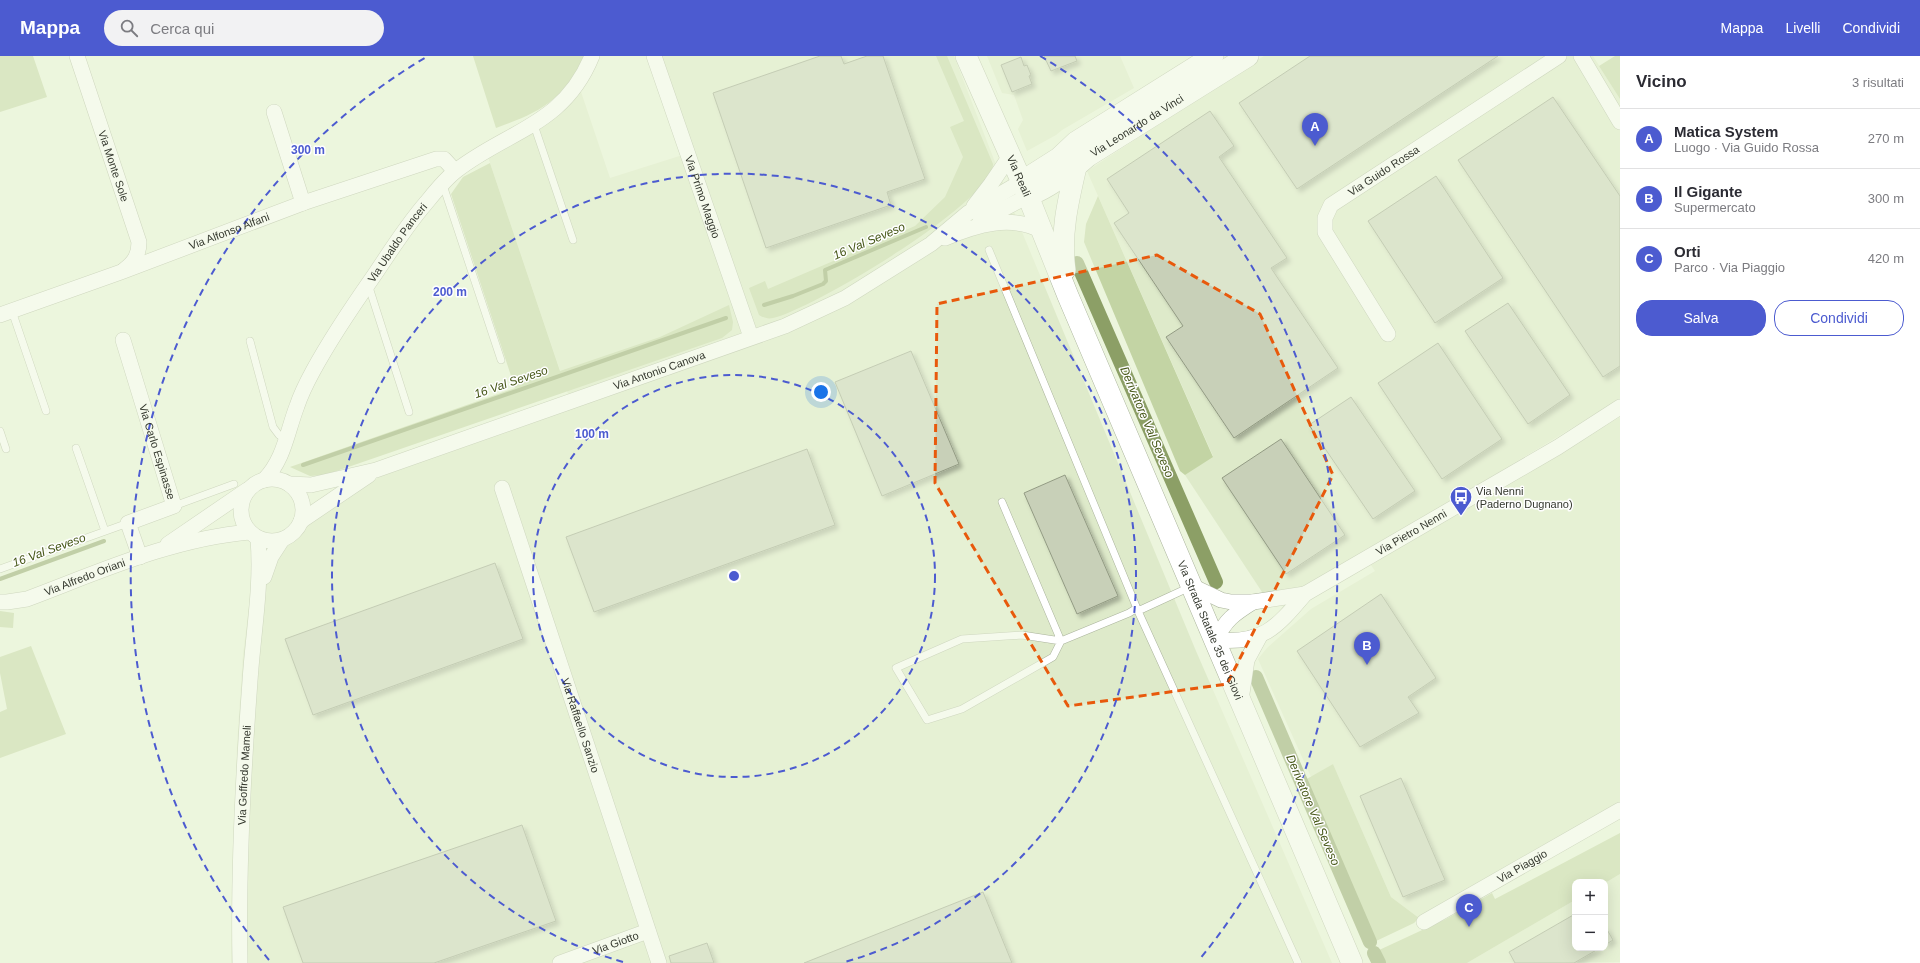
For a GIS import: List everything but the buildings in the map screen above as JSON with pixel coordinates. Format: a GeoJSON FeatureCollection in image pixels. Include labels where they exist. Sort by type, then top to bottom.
{"type":"FeatureCollection","features":[{"type":"Feature","properties":{"kind":"main road","name":"Via Reali"},"geometry":{"type":"LineString","coordinates":[[966,56],[1025,189],[1068,296]]}},
{"type":"Feature","properties":{"kind":"main road","name":"Via Leonardo da Vinci"},"geometry":{"type":"LineString","coordinates":[[1025,189],[1076,142],[1213,56]]}},
{"type":"Feature","properties":{"kind":"main road","name":"Via Leonardo da Vinci"},"geometry":{"type":"LineString","coordinates":[[1025,189],[1042,190],[1076,167],[1088,156],[1248,56]]}},
{"type":"Feature","properties":{"kind":"main road"},"geometry":{"type":"LineString","coordinates":[[1068,296],[1062,250],[1063,231],[1076,167]]}},
{"type":"Feature","properties":{"kind":"main road","name":"Via Strada Statale 35 dei Giovi"},"geometry":{"type":"LineString","coordinates":[[1068,296],[1216,640],[1352,963]]}},
{"type":"Feature","properties":{"kind":"street","name":"Via Monte Sole"},"geometry":{"type":"LineString","coordinates":[[77,56],[139,242],[137,255],[134,261],[121,272]]}},
{"type":"Feature","properties":{"kind":"street","name":"Via Ubaldo Panceri"},"geometry":{"type":"LineString","coordinates":[[264,480],[276,465],[297,406],[313,371],[339,326],[414,218],[455,171],[491,148],[534,125],[555,109],[574,88],[592,56]]}},
{"type":"Feature","properties":{"kind":"street","name":"Via Primo Maggio"},"geometry":{"type":"LineString","coordinates":[[654,56],[751,337]]}},
{"type":"Feature","properties":{"kind":"street","name":"Via Guido Rossa"},"geometry":{"type":"LineString","coordinates":[[1388,334],[1325,232],[1325,218],[1331,205],[1559,56]]}},
{"type":"Feature","properties":{"kind":"street"},"geometry":{"type":"LineString","coordinates":[[1581,56],[1620,122]]}},
{"type":"Feature","properties":{"kind":"street"},"geometry":{"type":"LineString","coordinates":[[274,112],[303,203]]}},
{"type":"Feature","properties":{"kind":"street","name":"Via Antonio Canova"},"geometry":{"type":"LineString","coordinates":[[289,484],[311,486],[376,470],[785,326],[846,298],[931,244],[968,213],[991,184],[1010,156]]}},
{"type":"Feature","properties":{"kind":"street","name":"Via Alfonso Alfani"},"geometry":{"type":"LineString","coordinates":[[6,313],[121,272],[303,203],[436,159],[444,159],[455,171]]}},
{"type":"Feature","properties":{"kind":"street","name":"Via Antonio Canova"},"geometry":{"type":"LineString","coordinates":[[968,213],[1025,189]]}},
{"type":"Feature","properties":{"kind":"street","name":"Via Antonio Canova"},"geometry":{"type":"LineString","coordinates":[[962,231],[1025,189]]}},
{"type":"Feature","properties":{"kind":"street","name":"Via Antonio Canova"},"geometry":{"type":"LineString","coordinates":[[931,244],[962,231],[987,224],[1014,222],[1033,226],[1042,231]]}},
{"type":"Feature","properties":{"kind":"street","name":"Via Carlo Espinasse"},"geometry":{"type":"LineString","coordinates":[[123,340],[174,506],[128,522]]}},
{"type":"Feature","properties":{"kind":"street","name":"Via Pietro Nenni"},"geometry":{"type":"LineString","coordinates":[[1241,700],[1247,660],[1260,636],[1282,620],[1305,594],[1558,447],[1620,407]]}},
{"type":"Feature","properties":{"kind":"street","name":"Via Antonio Canova"},"geometry":{"type":"LineString","coordinates":[[301,521],[376,470]]}},
{"type":"Feature","properties":{"kind":"street"},"geometry":{"type":"LineString","coordinates":[[161,549],[241,486],[264,480],[281,480],[289,484],[297,491],[302,500],[303,510],[301,521],[297,529],[282,540],[271,557],[260,587]]}},
{"type":"Feature","properties":{"kind":"street"},"geometry":{"type":"LineString","coordinates":[[241,486],[243,497],[240,506],[240,515],[244,524],[254,535],[266,541],[282,540]]}},
{"type":"Feature","properties":{"kind":"street","name":"Via Raffaello Sanzio"},"geometry":{"type":"LineString","coordinates":[[502,488],[659,963]]}},
{"type":"Feature","properties":{"kind":"street"},"geometry":{"type":"LineString","coordinates":[[128,522],[140,557]]}},
{"type":"Feature","properties":{"kind":"street"},"geometry":{"type":"LineString","coordinates":[[161,549],[224,534],[254,535]]}},
{"type":"Feature","properties":{"kind":"street"},"geometry":{"type":"LineString","coordinates":[[254,535],[260,587]]}},
{"type":"Feature","properties":{"kind":"street","name":"Via Alfredo Oriani"},"geometry":{"type":"LineString","coordinates":[[4,602],[27,599],[161,549]]}},
{"type":"Feature","properties":{"kind":"street","name":"Via Pietro Nenni"},"geometry":{"type":"LineString","coordinates":[[1192,586],[1221,600],[1241,603],[1305,594]]}},
{"type":"Feature","properties":{"kind":"street","name":"Via Goffredo Mameli"},"geometry":{"type":"LineString","coordinates":[[240,963],[239,904],[245,768],[250,679],[260,587]]}},
{"type":"Feature","properties":{"kind":"street","name":"Via Pietro Nenni"},"geometry":{"type":"LineString","coordinates":[[1253,602],[1229,618],[1222,626],[1216,640],[1231,641],[1260,636]]}},
{"type":"Feature","properties":{"kind":"street","name":"Via Piaggio"},"geometry":{"type":"LineString","coordinates":[[1424,922],[1619,812]]}},
{"type":"Feature","properties":{"kind":"street","name":"Via Giotto"},"geometry":{"type":"LineString","coordinates":[[560,963],[648,931]]}},
{"type":"Feature","properties":{"kind":"lane"},"geometry":{"type":"LineString","coordinates":[[534,125],[573,240]]}},
{"type":"Feature","properties":{"kind":"lane"},"geometry":{"type":"LineString","coordinates":[[442,185],[501,360]]}},
{"type":"Feature","properties":{"kind":"lane"},"geometry":{"type":"LineString","coordinates":[[989,250],[1138,610],[1298,963]]}},
{"type":"Feature","properties":{"kind":"lane"},"geometry":{"type":"LineString","coordinates":[[368,284],[409,412]]}},
{"type":"Feature","properties":{"kind":"lane"},"geometry":{"type":"LineString","coordinates":[[6,313],[46,411]]}},
{"type":"Feature","properties":{"kind":"lane"},"geometry":{"type":"LineString","coordinates":[[250,341],[273,427],[278,435],[286,440]]}},
{"type":"Feature","properties":{"kind":"lane"},"geometry":{"type":"LineString","coordinates":[[0,431],[6,449]]}},
{"type":"Feature","properties":{"kind":"lane"},"geometry":{"type":"LineString","coordinates":[[76,448],[105,531]]}},
{"type":"Feature","properties":{"kind":"lane"},"geometry":{"type":"LineString","coordinates":[[174,506],[241,486]]}},
{"type":"Feature","properties":{"kind":"lane"},"geometry":{"type":"LineString","coordinates":[[1002,502],[1061,641],[1053,657],[962,710],[927,720],[896,668],[962,639],[1022,635],[1061,641],[1138,610],[1192,586]]}},
{"type":"Feature","properties":{"kind":"lane"},"geometry":{"type":"LineString","coordinates":[[0,569],[128,522]]}},
{"type":"Feature","properties":{"kind":"highlighted area"},"geometry":{"type":"Polygon","coordinates":[[[1157,255],[1260,314],[1333,475],[1227,684],[1068,706],[935,483],[937,304],[1157,255]]]}},
{"type":"Feature","properties":{"kind":"shaded area"},"geometry":{"type":"Polygon","coordinates":[[[0,56],[33,56],[47,97],[0,112],[0,56]]]}},
{"type":"Feature","properties":{"kind":"shaded area"},"geometry":{"type":"Polygon","coordinates":[[[473,56],[585,56],[568,84],[559,94],[538,110],[496,128],[473,56]]]}},
{"type":"Feature","properties":{"kind":"shaded area"},"geometry":{"type":"Polygon","coordinates":[[[657,56],[954,56],[1022,232],[1196,651],[1332,963],[231,963],[237,745],[243,655],[250,598],[286,546],[299,538],[306,527],[379,477],[572,406],[485,148],[533,122],[576,77],[610,178],[689,153],[657,56]]]}},
{"type":"Feature","properties":{"kind":"shaded area"},"geometry":{"type":"Polygon","coordinates":[[[936,56],[947,56],[993,164],[985,181],[964,203],[933,227],[859,276],[793,311],[773,318],[766,318],[759,315],[749,288],[765,281],[768,289],[915,226],[945,197],[963,157],[950,127],[964,121],[936,56]]]}},
{"type":"Feature","properties":{"kind":"shaded area"},"geometry":{"type":"Polygon","coordinates":[[[987,56],[1120,56],[1134,88],[1027,151],[1018,129],[1023,120],[1014,95],[1002,93],[987,56]]]}},
{"type":"Feature","properties":{"kind":"shaded area"},"geometry":{"type":"Polygon","coordinates":[[[1264,56],[1593,56],[1620,99],[1620,399],[1305,589],[1264,595],[1185,475],[1213,456],[1087,171],[1264,56]]]}},
{"type":"Feature","properties":{"kind":"shaded area"},"geometry":{"type":"Polygon","coordinates":[[[1615,56],[1620,56],[1620,99],[1599,66],[1615,56]]]}},
{"type":"Feature","properties":{"kind":"shaded area"},"geometry":{"type":"Polygon","coordinates":[[[490,163],[560,371],[660,337],[729,305],[733,322],[732,330],[722,338],[325,475],[310,476],[290,467],[515,388],[451,194],[463,177],[490,163]]]}},
{"type":"Feature","properties":{"kind":"shaded area"},"geometry":{"type":"Polygon","coordinates":[[[1098,196],[1213,457],[1185,475],[1180,471],[1084,242],[1086,224],[1098,196]]]}},
{"type":"Feature","properties":{"kind":"shaded area"},"geometry":{"type":"Polygon","coordinates":[[[1620,417],[1620,807],[1419,918],[1391,897],[1333,764],[1311,777],[1258,659],[1267,648],[1311,609],[1375,571],[1371,565],[1620,417]]]}},
{"type":"Feature","properties":{"kind":"shaded area"},"geometry":{"type":"Polygon","coordinates":[[[0,611],[14,613],[13,628],[0,627],[0,611]]]}},
{"type":"Feature","properties":{"kind":"shaded area"},"geometry":{"type":"Polygon","coordinates":[[[31,646],[66,734],[0,758],[0,712],[7,709],[0,673],[0,657],[31,646]]]}},
{"type":"Feature","properties":{"kind":"shaded area"},"geometry":{"type":"Polygon","coordinates":[[[1333,764],[1391,897],[1419,918],[1414,923],[1374,942],[1305,780],[1333,764]]]}},
{"type":"Feature","properties":{"kind":"shaded area"},"geometry":{"type":"Polygon","coordinates":[[[1620,833],[1620,874],[1608,881],[1608,879],[1572,879],[1572,902],[1467,963],[1382,963],[1377,951],[1446,919],[1492,893],[1495,899],[1620,833]]]}},
{"type":"Feature","properties":{"kind":"shaded area"},"geometry":{"type":"Polygon","coordinates":[[[1620,874],[1620,962],[1467,963],[1572,902],[1572,951],[1608,951],[1608,881],[1620,874]]]}},
{"type":"Feature","properties":{"kind":"waterway","name":"16 Val Seveso"},"geometry":{"type":"LineString","coordinates":[[764,305],[793,296],[823,284],[826,281],[825,270],[926,227]]}},
{"type":"Feature","properties":{"kind":"waterway","name":"Derivatore Val Seveso"},"geometry":{"type":"LineString","coordinates":[[1077,263],[1216,582]]}},
{"type":"Feature","properties":{"kind":"waterway","name":"16 Val Seveso"},"geometry":{"type":"LineString","coordinates":[[303,465],[726,318]]}},
{"type":"Feature","properties":{"kind":"waterway","name":"16 Val Seveso"},"geometry":{"type":"LineString","coordinates":[[0,579],[104,541]]}},
{"type":"Feature","properties":{"kind":"waterway","name":"Derivatore Val Seveso"},"geometry":{"type":"LineString","coordinates":[[1256,677],[1370,942]]}},
{"type":"Feature","properties":{"kind":"waterway","name":"Derivatore Val Seveso"},"geometry":{"type":"LineString","coordinates":[[1374,953],[1379,963]]}},
{"type":"Feature","properties":{"kind":"place","name":"Matica System"},"geometry":{"type":"Point","coordinates":[1315,146]}},
{"type":"Feature","properties":{"kind":"place","name":"Via Nenni (Paderno Dugnano)"},"geometry":{"type":"Point","coordinates":[1461,516]}},
{"type":"Feature","properties":{"kind":"place","name":"Il Gigante"},"geometry":{"type":"Point","coordinates":[1367,665]}},
{"type":"Feature","properties":{"kind":"place","name":"Orti"},"geometry":{"type":"Point","coordinates":[1469,927]}}]}
